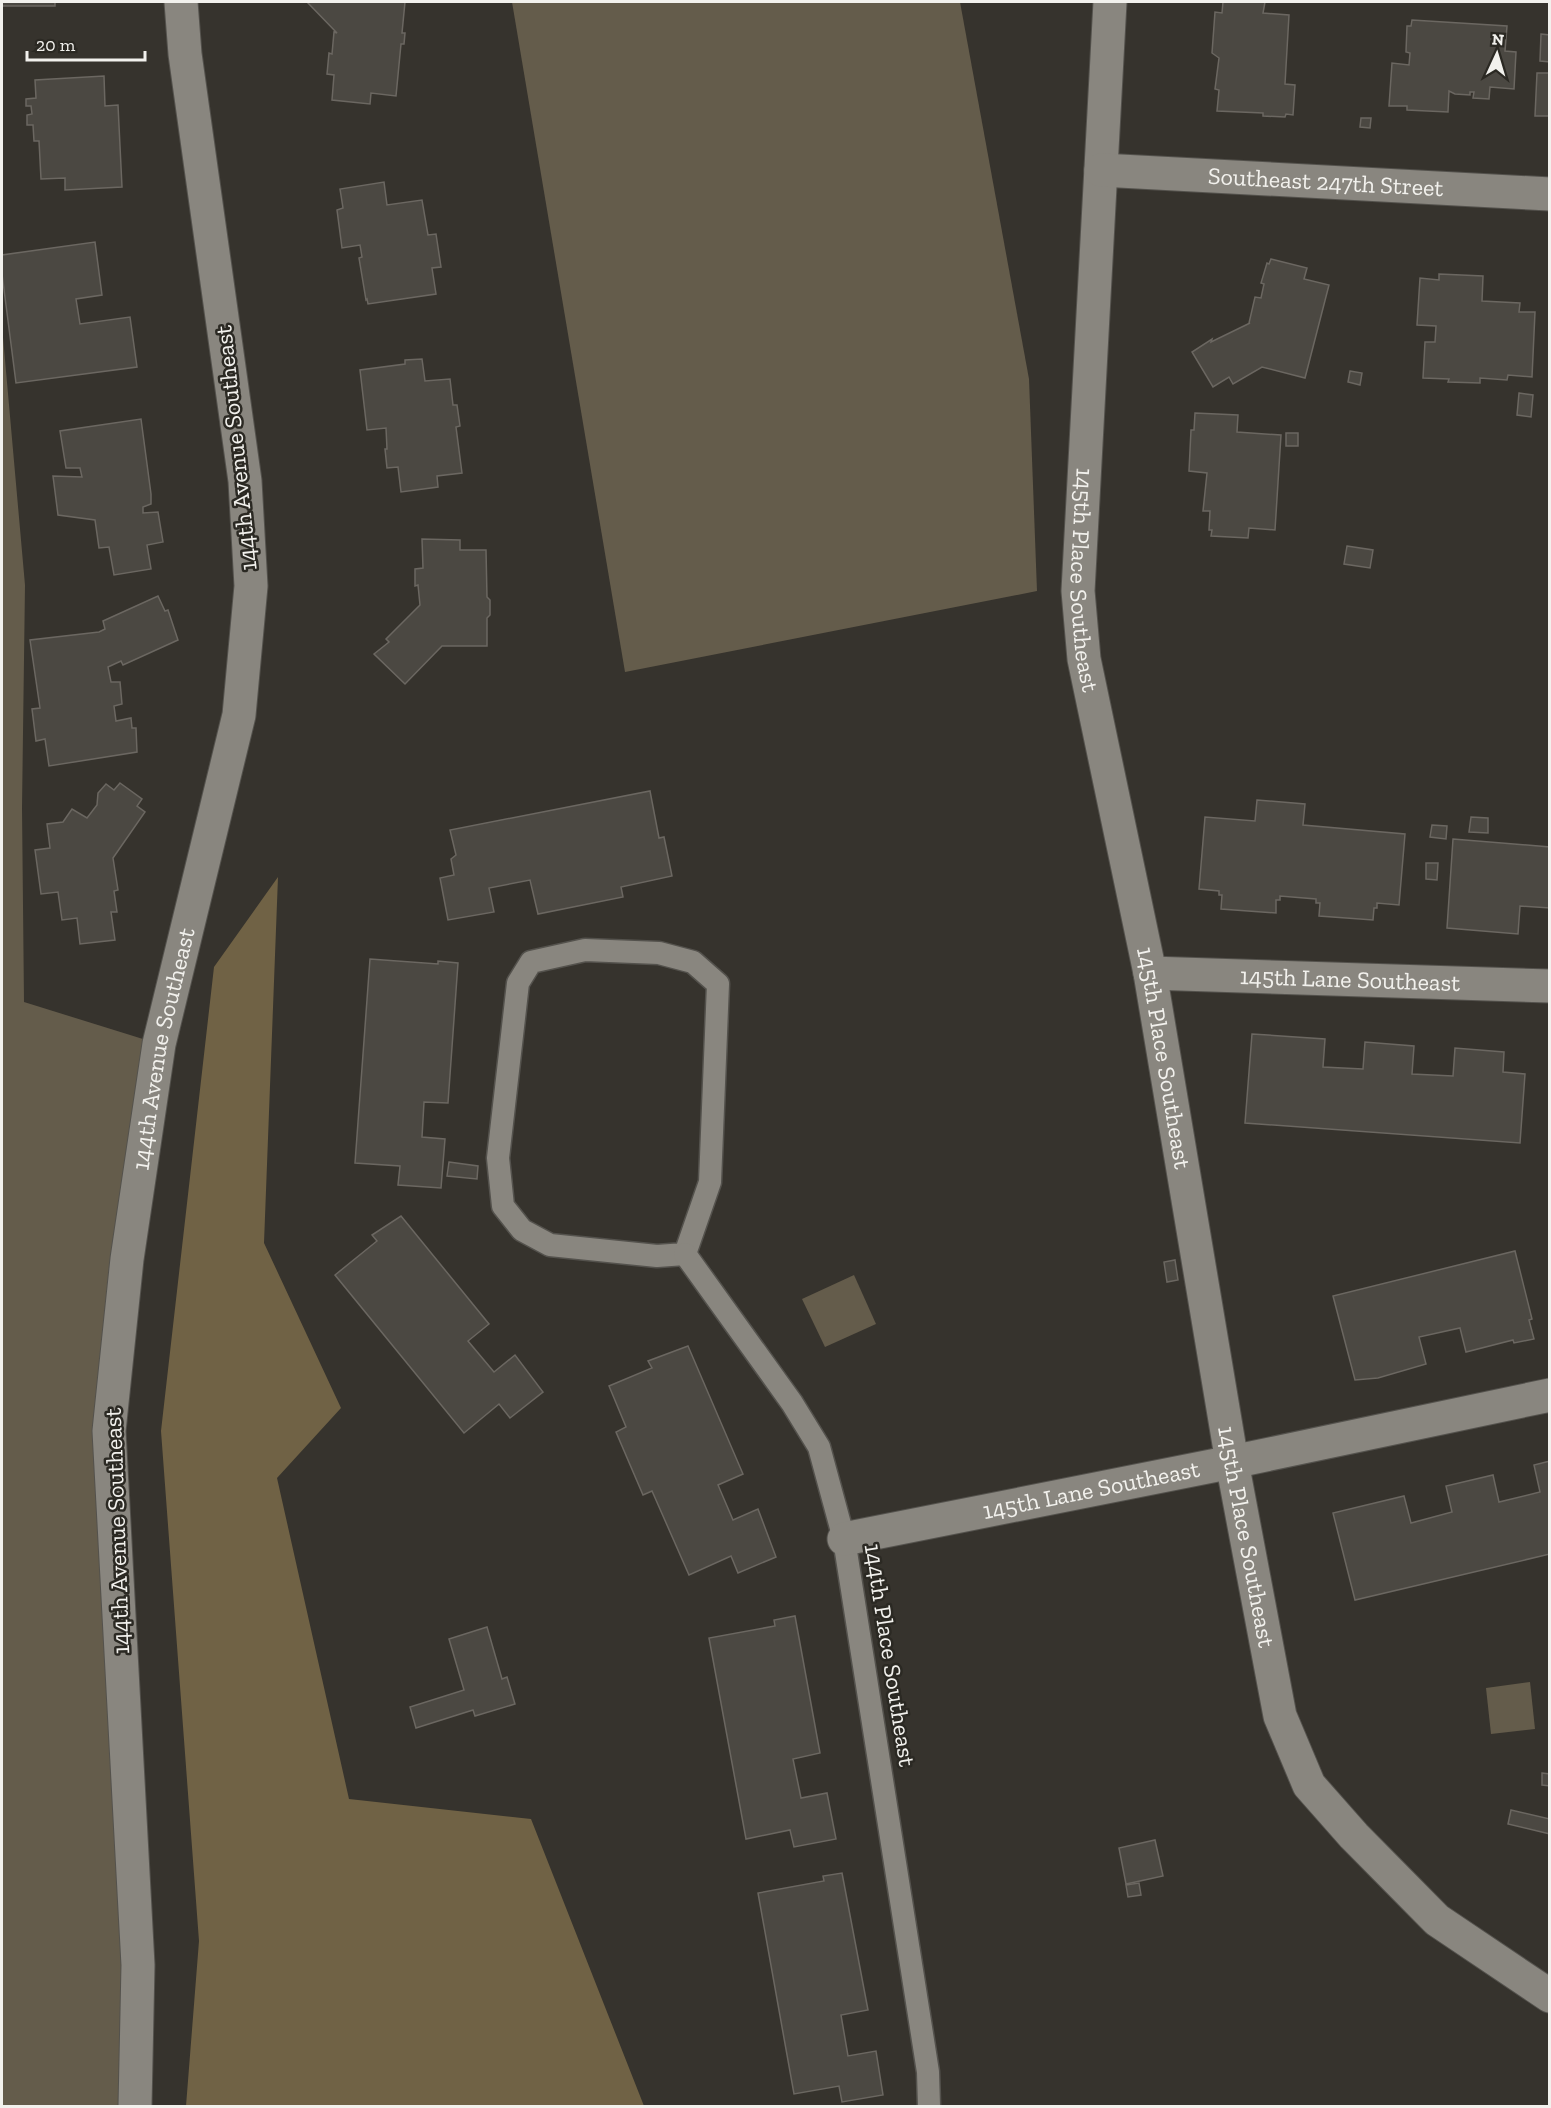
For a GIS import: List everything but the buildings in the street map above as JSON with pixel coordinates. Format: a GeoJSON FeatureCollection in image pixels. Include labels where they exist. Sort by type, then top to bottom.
{"type":"FeatureCollection","features":[{"type":"Feature","properties":{"kind":"street","name":"144th Avenue Southeast"},"geometry":{"type":"LineString","coordinates":[[135,2106],[138,1965],[109,1431],[127,1259],[159,1044],[239,715],[251,586],[245,481],[185,54],[181,2]]}},
{"type":"Feature","properties":{"kind":"street","name":"145th Place Southeast"},"geometry":{"type":"LineString","coordinates":[[1110,2],[1078,591],[1084,659],[1150,972],[1232,1462],[1280,1716],[1309,1785],[1354,1836],[1437,1920],[1550,1996]]}},
{"type":"Feature","properties":{"kind":"street","name":"Southeast 247th Street"},"geometry":{"type":"LineString","coordinates":[[1101,170],[1550,194]]}},
{"type":"Feature","properties":{"kind":"street","name":"145th Lane Southeast"},"geometry":{"type":"LineString","coordinates":[[1150,972],[1550,986]]}},
{"type":"Feature","properties":{"kind":"street","name":"145th Lane Southeast"},"geometry":{"type":"LineString","coordinates":[[844,1539],[1232,1462],[1550,1395]]}},
{"type":"Feature","properties":{"kind":"lane"},"geometry":{"type":"LineString","coordinates":[[585,950],[658,953],[693,962],[718,984],[710,1182],[685,1254],[657,1256],[550,1245],[522,1230],[502,1206],[498,1158],[516,995],[518,983],[531,962],[585,950]]}},
{"type":"Feature","properties":{"kind":"lane","name":"144th Place Southeast"},"geometry":{"type":"LineString","coordinates":[[685,1254],[792,1403],[819,1448],[844,1539],[928,2072],[929,2106]]}},
{"type":"Feature","properties":{"kind":"shaded area"},"geometry":{"type":"Polygon","coordinates":[[[512,2],[960,2],[1029,379],[1037,591],[625,672],[512,2]]]}},
{"type":"Feature","properties":{"kind":"shaded area"},"geometry":{"type":"Polygon","coordinates":[[[2,326],[25,585],[22,808],[24,1002],[159,1044],[109,1431],[135,2106],[2,2106],[2,326]]]}},
{"type":"Feature","properties":{"kind":"shaded area"},"geometry":{"type":"Polygon","coordinates":[[[278,877],[264,1243],[341,1408],[277,1478],[349,1799],[531,1819],[644,2106],[186,2106],[199,1941],[161,1431],[214,967],[278,877]]]}},
{"type":"Feature","properties":{"kind":"shaded area"},"geometry":{"type":"Polygon","coordinates":[[[854,1275],[876,1324],[825,1347],[802,1299],[854,1275]]]}},
{"type":"Feature","properties":{"kind":"shaded area"},"geometry":{"type":"Polygon","coordinates":[[[1530,1682],[1535,1729],[1491,1734],[1486,1688],[1530,1682]]]}}]}
